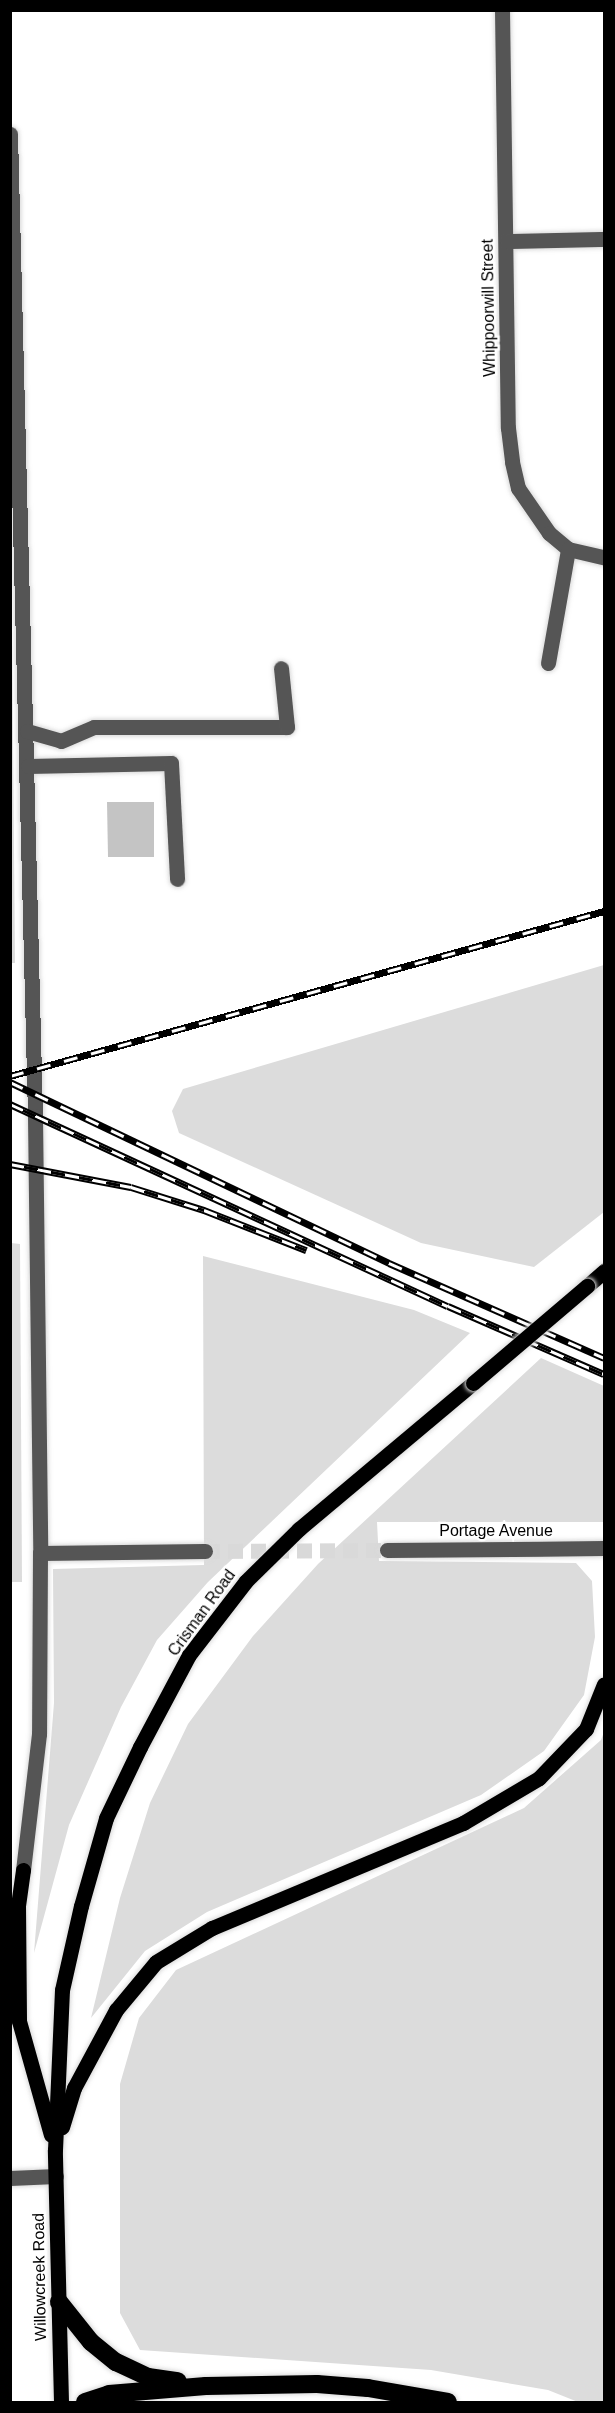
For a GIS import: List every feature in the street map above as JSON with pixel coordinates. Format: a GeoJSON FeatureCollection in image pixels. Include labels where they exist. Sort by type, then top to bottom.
{"type":"FeatureCollection","features":[{"type":"Feature","properties":{"kind":"highway"},"geometry":{"type":"LineString","coordinates":[[59,2302],[91,2342],[116,2362],[148,2377],[206,2386]]}},
{"type":"Feature","properties":{"kind":"highway"},"geometry":{"type":"LineString","coordinates":[[85,2403],[109,2394],[206,2386],[317,2384],[368,2388],[448,2403]]}},
{"type":"Feature","properties":{"kind":"main road","name":"Crisman Road"},"geometry":{"type":"LineString","coordinates":[[55,2150],[63,1990],[81,1906],[106,1818],[140,1747],[189,1656],[246,1581],[299,1529],[604,1271]]}},
{"type":"Feature","properties":{"kind":"main road"},"geometry":{"type":"LineString","coordinates":[[55,2150],[74,2088],[116,2010],[156,1962],[212,1928],[463,1822],[539,1778],[586,1729],[604,1684]]}},
{"type":"Feature","properties":{"kind":"main road"},"geometry":{"type":"LineString","coordinates":[[23,1870],[18,1905],[19,2021],[55,2150]]}},
{"type":"Feature","properties":{"kind":"main road","name":"Willowcreek Road"},"geometry":{"type":"LineString","coordinates":[[55,2150],[61,2403]]}},
{"type":"Feature","properties":{"kind":"street","name":"Whippoorwill Street"},"geometry":{"type":"LineString","coordinates":[[502,10],[508,428],[512,462],[518,488],[549,533],[568,549],[604,557]]}},
{"type":"Feature","properties":{"kind":"street"},"geometry":{"type":"LineString","coordinates":[[10,134],[17,607],[28,766],[40,1553],[39,1734],[23,1870]]}},
{"type":"Feature","properties":{"kind":"street"},"geometry":{"type":"LineString","coordinates":[[507,241],[604,239]]}},
{"type":"Feature","properties":{"kind":"street"},"geometry":{"type":"LineString","coordinates":[[548,663],[568,549]]}},
{"type":"Feature","properties":{"kind":"street"},"geometry":{"type":"LineString","coordinates":[[27,731],[61,741],[94,728],[287,727],[281,668]]}},
{"type":"Feature","properties":{"kind":"street"},"geometry":{"type":"LineString","coordinates":[[28,766],[171,763],[177,879]]}},
{"type":"Feature","properties":{"kind":"street","name":"Portage Avenue"},"geometry":{"type":"LineString","coordinates":[[387,1550],[604,1548]]}},
{"type":"Feature","properties":{"kind":"street"},"geometry":{"type":"LineString","coordinates":[[40,1553],[205,1551]]}},
{"type":"Feature","properties":{"kind":"street"},"geometry":{"type":"LineString","coordinates":[[10,2178],[56,2176]]}},
{"type":"Feature","properties":{"kind":"shaded area"},"geometry":{"type":"Polygon","coordinates":[[[11,508],[15,963],[10,963],[11,508]]]}},
{"type":"Feature","properties":{"kind":"shaded area"},"geometry":{"type":"Polygon","coordinates":[[[604,965],[604,1212],[534,1267],[421,1243],[179,1133],[172,1111],[183,1089],[604,965]]]}},
{"type":"Feature","properties":{"kind":"shaded area"},"geometry":{"type":"Polygon","coordinates":[[[11,1243],[20,1244],[22,1582],[10,1582],[11,1243]]]}},
{"type":"Feature","properties":{"kind":"shaded area"},"geometry":{"type":"Polygon","coordinates":[[[203,1256],[414,1310],[470,1333],[208,1582],[157,1640],[121,1707],[69,1825],[34,1953],[54,1703],[53,1569],[204,1565],[203,1256]]]}},
{"type":"Feature","properties":{"kind":"shaded area"},"geometry":{"type":"Polygon","coordinates":[[[541,1358],[604,1386],[604,1522],[377,1522],[379,1561],[576,1563],[592,1581],[595,1637],[584,1695],[544,1751],[481,1795],[207,1912],[145,1951],[91,2018],[120,1898],[150,1803],[188,1724],[253,1636],[318,1564],[541,1358]]]}},
{"type":"Feature","properties":{"kind":"shaded area"},"geometry":{"type":"Polygon","coordinates":[[[604,1732],[604,2402],[578,2402],[548,2390],[431,2370],[140,2350],[120,2313],[120,2084],[139,2018],[176,1970],[524,1808],[601,1740],[604,1732]]]}},
{"type":"Feature","properties":{"kind":"building"},"geometry":{"type":"Polygon","coordinates":[[[107,802],[154,802],[154,857],[108,857],[107,802]]]}},
{"type":"Feature","properties":{"kind":"tunnel"},"geometry":{"type":"LineString","coordinates":[[205,1551],[387,1550]]}},
{"type":"Feature","properties":{"kind":"railway"},"geometry":{"type":"LineString","coordinates":[[10,1076],[604,911]]}},
{"type":"Feature","properties":{"kind":"railway"},"geometry":{"type":"LineString","coordinates":[[10,1082],[389,1263],[604,1358]]}},
{"type":"Feature","properties":{"kind":"railway"},"geometry":{"type":"LineString","coordinates":[[10,1104],[448,1306],[604,1374]]}},
{"type":"Feature","properties":{"kind":"railway"},"geometry":{"type":"LineString","coordinates":[[10,1164],[131,1187],[204,1210],[306,1250]]}}]}
